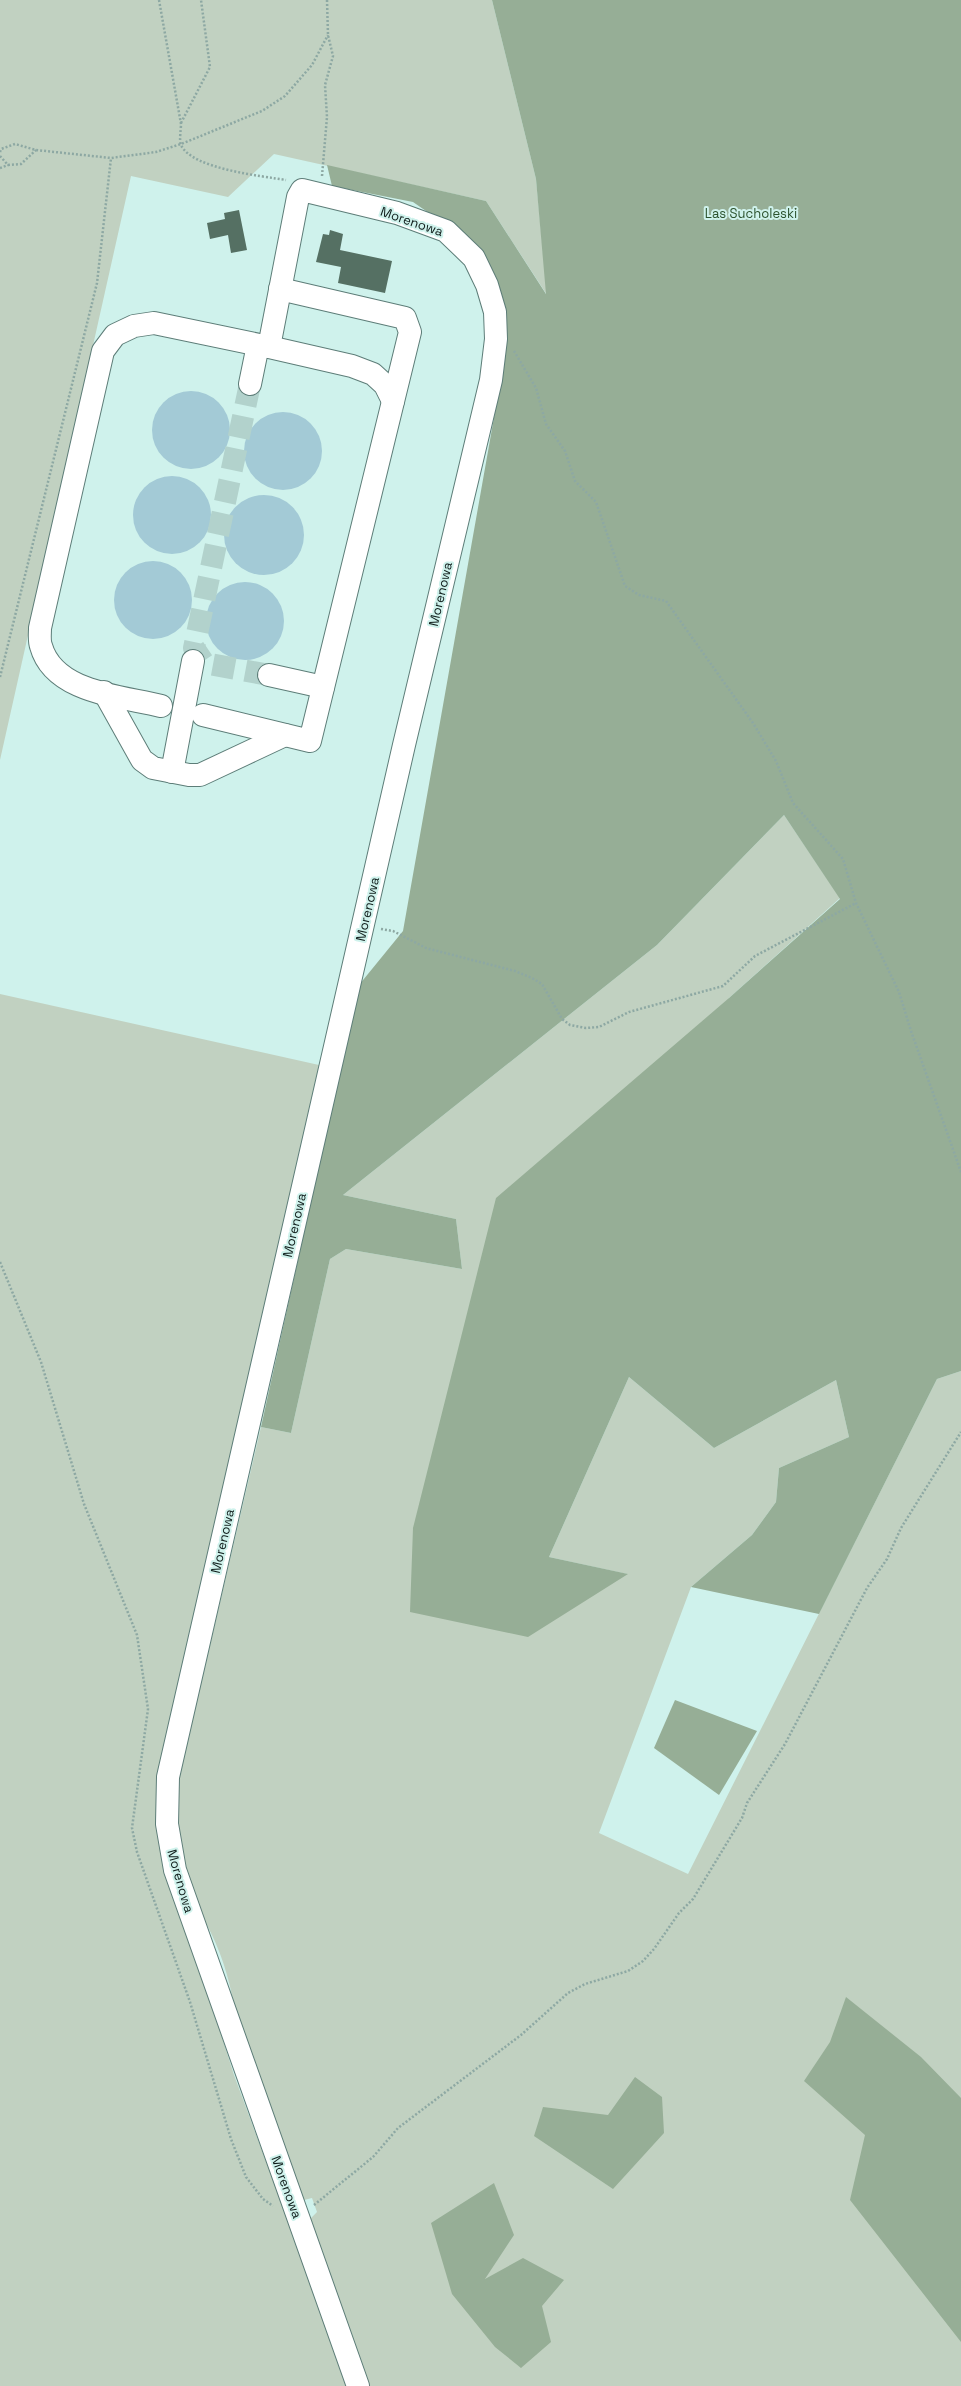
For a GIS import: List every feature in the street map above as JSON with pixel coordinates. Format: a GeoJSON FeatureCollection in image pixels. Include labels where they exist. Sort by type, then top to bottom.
{"type":"FeatureCollection","features":[{"type":"Feature","properties":{"kind":"lane"},"geometry":{"type":"LineString","coordinates":[[250,384],[264,346],[280,289],[298,197],[310,193]]}},
{"type":"Feature","properties":{"kind":"lane","name":"Morenowa"},"geometry":{"type":"LineString","coordinates":[[310,193],[397,213],[446,231],[474,258],[487,285],[495,312],[496,339],[491,380],[362,928],[168,1777],[167,1824],[175,1870],[358,2386]]}},
{"type":"Feature","properties":{"kind":"lane"},"geometry":{"type":"LineString","coordinates":[[203,715],[310,741],[410,332],[405,318],[280,289]]}},
{"type":"Feature","properties":{"kind":"lane"},"geometry":{"type":"LineString","coordinates":[[161,706],[74,685],[59,675],[47,660],[40,645],[40,628],[103,351],[115,335],[134,326],[154,323],[264,346],[373,374],[385,385],[393,401]]}},
{"type":"Feature","properties":{"kind":"lane"},"geometry":{"type":"LineString","coordinates":[[172,772],[193,661]]}},
{"type":"Feature","properties":{"kind":"lane"},"geometry":{"type":"LineString","coordinates":[[269,675],[323,687]]}},
{"type":"Feature","properties":{"kind":"lane"},"geometry":{"type":"LineString","coordinates":[[104,692],[142,760],[153,768],[189,775],[200,775],[285,735]]}},
{"type":"Feature","properties":{"kind":"path"},"geometry":{"type":"LineString","coordinates":[[159,0],[181,124],[181,144],[189,156],[238,173],[286,180],[310,193],[326,142],[327,117],[325,85],[333,56],[328,35],[327,0]]}},
{"type":"Feature","properties":{"kind":"path"},"geometry":{"type":"LineString","coordinates":[[181,124],[210,67],[201,0]]}},
{"type":"Feature","properties":{"kind":"path"},"geometry":{"type":"LineString","coordinates":[[0,152],[1,149],[15,144],[36,150],[111,158],[156,152],[181,144],[262,112],[285,96],[312,65],[328,35]]}},
{"type":"Feature","properties":{"kind":"path"},"geometry":{"type":"LineString","coordinates":[[0,168],[8,165],[22,164],[36,150]]}},
{"type":"Feature","properties":{"kind":"path"},"geometry":{"type":"LineString","coordinates":[[0,156],[8,165]]}},
{"type":"Feature","properties":{"kind":"path"},"geometry":{"type":"LineString","coordinates":[[0,677],[97,283],[111,158]]}},
{"type":"Feature","properties":{"kind":"path"},"geometry":{"type":"LineString","coordinates":[[496,339],[512,347],[536,388],[546,424],[565,451],[575,481],[596,502],[625,586],[639,595],[666,601],[753,723],[776,760],[793,803],[843,859],[856,903],[899,992],[911,1031],[961,1172]]}},
{"type":"Feature","properties":{"kind":"path"},"geometry":{"type":"LineString","coordinates":[[362,928],[393,931],[426,948],[515,971],[532,978],[542,984],[562,1018],[570,1025],[586,1028],[599,1027],[629,1012],[723,986],[755,956],[856,903]]}},
{"type":"Feature","properties":{"kind":"path"},"geometry":{"type":"LineString","coordinates":[[0,1262],[41,1362],[84,1504],[137,1635],[148,1709],[132,1828],[137,1852],[190,2002],[231,2139],[246,2177],[263,2199],[283,2212],[296,2213],[318,2203],[373,2157],[398,2128],[521,2035],[568,1993],[585,1984],[628,1971],[643,1961],[654,1949],[679,1913],[693,1899],[742,1818],[747,1803],[785,1744],[867,1588],[887,1559],[900,1528],[961,1432]]}},
{"type":"Feature","properties":{"kind":"green space"},"geometry":{"type":"Polygon","coordinates":[[[0,0],[492,0],[536,179],[547,295],[486,201],[274,154],[228,197],[131,176],[0,760],[0,0]]]}},
{"type":"Feature","properties":{"kind":"green space","name":"Las Sucholeski"},"geometry":{"type":"Polygon","coordinates":[[[492,0],[961,0],[961,1371],[937,1379],[819,1614],[691,1587],[752,1535],[776,1502],[779,1468],[849,1437],[836,1380],[714,1448],[629,1377],[549,1557],[628,1574],[528,1637],[410,1612],[413,1528],[496,1198],[729,998],[840,899],[784,815],[657,945],[343,1195],[456,1219],[462,1269],[346,1249],[330,1259],[291,1433],[261,1427],[359,985],[403,931],[504,361],[474,244],[413,202],[332,186],[327,165],[486,201],[546,294],[536,179],[492,0]]]}},
{"type":"Feature","properties":{"kind":"green space"},"geometry":{"type":"Polygon","coordinates":[[[784,815],[840,898],[729,998],[410,1612],[627,1574],[549,1557],[629,1377],[714,1448],[836,1380],[849,1437],[779,1468],[776,1502],[752,1535],[691,1587],[599,1833],[688,1874],[937,1379],[961,1371],[961,2386],[367,2386],[308,2221],[317,2212],[312,2198],[300,2201],[236,2018],[230,1985],[224,1964],[211,1933],[191,1895],[182,1868],[180,1856],[178,1817],[179,1778],[261,1427],[291,1433],[330,1259],[346,1249],[462,1269],[456,1219],[343,1195],[657,945],[784,815]]]}},
{"type":"Feature","properties":{"kind":"green space"},"geometry":{"type":"Polygon","coordinates":[[[0,994],[319,1065],[164,1757],[184,1917],[234,2075],[349,2386],[0,2386],[0,994]]]}},
{"type":"Feature","properties":{"kind":"green space"},"geometry":{"type":"Polygon","coordinates":[[[675,1700],[757,1731],[719,1795],[654,1748],[675,1700]]]}},
{"type":"Feature","properties":{"kind":"green space"},"geometry":{"type":"Polygon","coordinates":[[[846,1997],[921,2057],[961,2098],[961,2342],[850,2200],[865,2135],[804,2081],[830,2042],[846,1997]]]}},
{"type":"Feature","properties":{"kind":"green space"},"geometry":{"type":"Polygon","coordinates":[[[635,2077],[662,2097],[664,2133],[613,2189],[534,2136],[543,2107],[608,2115],[635,2077]]]}},
{"type":"Feature","properties":{"kind":"green space"},"geometry":{"type":"Polygon","coordinates":[[[494,2183],[514,2235],[485,2279],[523,2258],[564,2280],[542,2306],[551,2342],[521,2368],[495,2347],[452,2294],[431,2223],[494,2183]]]}},
{"type":"Feature","properties":{"kind":"water"},"geometry":{"type":"Polygon","coordinates":[[[191,391],[206,394],[219,402],[227,415],[230,430],[227,445],[219,458],[206,466],[191,469],[176,466],[163,458],[155,445],[152,430],[155,415],[163,402],[176,394],[191,391]]]}},
{"type":"Feature","properties":{"kind":"water"},"geometry":{"type":"Polygon","coordinates":[[[283,412],[298,415],[310,424],[319,436],[322,451],[319,466],[310,478],[298,487],[283,490],[268,487],[256,478],[247,466],[244,451],[247,436],[256,424],[268,415],[283,412]]]}},
{"type":"Feature","properties":{"kind":"water"},"geometry":{"type":"Polygon","coordinates":[[[172,476],[187,479],[200,487],[208,500],[211,515],[208,530],[200,543],[187,551],[172,554],[157,551],[144,543],[136,530],[133,515],[136,500],[144,487],[157,479],[172,476]]]}},
{"type":"Feature","properties":{"kind":"water"},"geometry":{"type":"Polygon","coordinates":[[[264,495],[279,498],[292,507],[301,520],[304,535],[301,550],[292,563],[279,572],[264,575],[249,572],[236,563],[227,550],[224,535],[227,520],[236,507],[249,498],[264,495]]]}},
{"type":"Feature","properties":{"kind":"water"},"geometry":{"type":"Polygon","coordinates":[[[145,561],[161,561],[175,567],[186,578],[192,592],[192,608],[186,622],[175,633],[161,639],[145,639],[131,633],[120,622],[114,608],[114,592],[120,578],[131,567],[145,561]]]}},
{"type":"Feature","properties":{"kind":"water"},"geometry":{"type":"Polygon","coordinates":[[[245,582],[260,585],[272,594],[281,606],[284,621],[281,636],[272,648],[260,657],[245,660],[230,657],[218,648],[209,636],[206,621],[209,606],[218,594],[230,585],[245,582]]]}},
{"type":"Feature","properties":{"kind":"building"},"geometry":{"type":"Polygon","coordinates":[[[239,210],[247,250],[231,253],[228,235],[210,239],[207,223],[225,219],[224,213],[239,210]]]}},
{"type":"Feature","properties":{"kind":"building"},"geometry":{"type":"Polygon","coordinates":[[[330,230],[343,234],[340,250],[392,261],[385,293],[338,283],[341,267],[316,262],[323,234],[329,235],[330,230]]]}},
{"type":"Feature","properties":{"kind":"tunnel"},"geometry":{"type":"LineString","coordinates":[[250,384],[194,648],[204,663],[269,675]]}}]}
